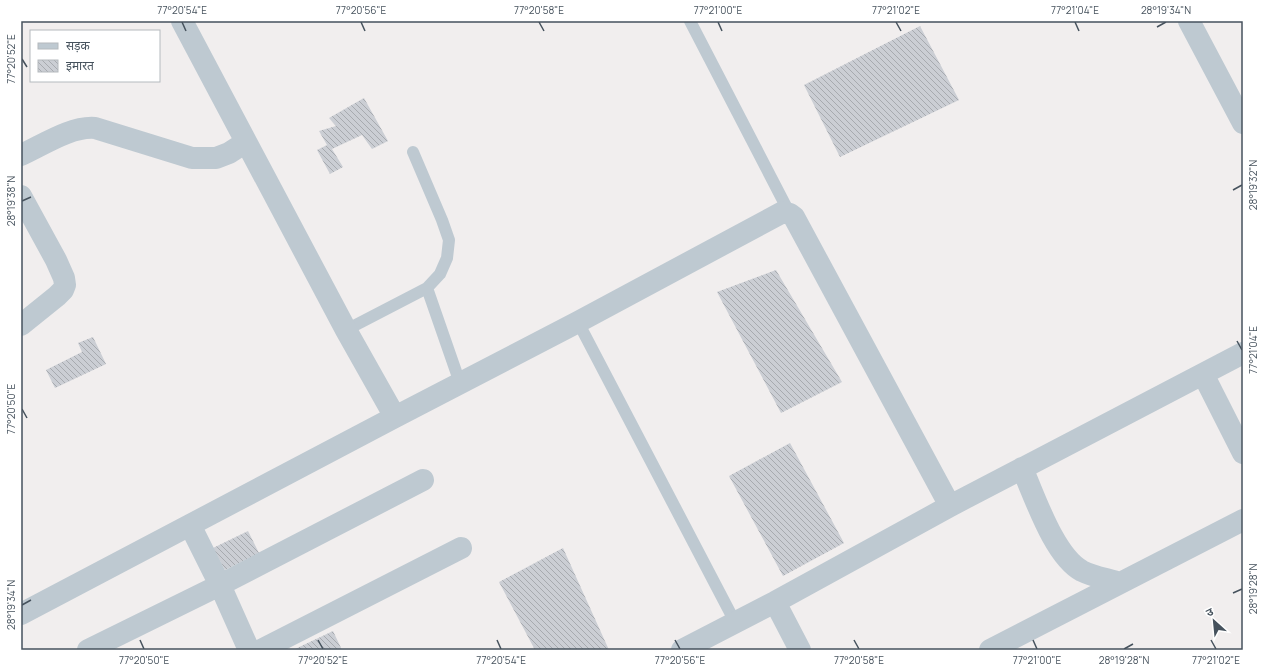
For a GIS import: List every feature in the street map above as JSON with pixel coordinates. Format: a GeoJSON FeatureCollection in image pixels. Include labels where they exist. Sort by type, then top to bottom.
{"type":"FeatureCollection","features":[{"type":"Feature","properties":{"kind":"street"},"geometry":{"type":"LineString","coordinates":[[182,21],[346,330],[395,417]]}},
{"type":"Feature","properties":{"kind":"street"},"geometry":{"type":"LineString","coordinates":[[1189,21],[1243,123]]}},
{"type":"Feature","properties":{"kind":"street"},"geometry":{"type":"LineString","coordinates":[[21,155],[71,131],[84,127],[95,128],[192,158],[216,158],[228,153],[246,142]]}},
{"type":"Feature","properties":{"kind":"street"},"geometry":{"type":"LineString","coordinates":[[21,196],[56,260],[65,284],[63,290],[58,296],[21,325]]}},
{"type":"Feature","properties":{"kind":"street"},"geometry":{"type":"LineString","coordinates":[[21,614],[578,322],[780,213],[786,212],[794,217],[950,506]]}},
{"type":"Feature","properties":{"kind":"street"},"geometry":{"type":"LineString","coordinates":[[682,650],[775,602],[950,506],[1243,353]]}},
{"type":"Feature","properties":{"kind":"street"},"geometry":{"type":"LineString","coordinates":[[1203,374],[1243,453]]}},
{"type":"Feature","properties":{"kind":"street"},"geometry":{"type":"LineString","coordinates":[[1022,468],[1056,544],[1068,560],[1081,570],[1120,583]]}},
{"type":"Feature","properties":{"kind":"street"},"geometry":{"type":"LineString","coordinates":[[88,650],[220,585],[423,480]]}},
{"type":"Feature","properties":{"kind":"street"},"geometry":{"type":"LineString","coordinates":[[990,650],[1243,520]]}},
{"type":"Feature","properties":{"kind":"street"},"geometry":{"type":"LineString","coordinates":[[190,525],[220,585],[249,650]]}},
{"type":"Feature","properties":{"kind":"street"},"geometry":{"type":"LineString","coordinates":[[261,650],[461,548]]}},
{"type":"Feature","properties":{"kind":"street"},"geometry":{"type":"LineString","coordinates":[[775,602],[800,650]]}},
{"type":"Feature","properties":{"kind":"lane"},"geometry":{"type":"LineString","coordinates":[[690,21],[790,214]]}},
{"type":"Feature","properties":{"kind":"lane"},"geometry":{"type":"LineString","coordinates":[[346,330],[427,288],[440,274],[442,269],[446,258],[449,240],[413,152]]}},
{"type":"Feature","properties":{"kind":"lane"},"geometry":{"type":"LineString","coordinates":[[427,288],[460,384]]}},
{"type":"Feature","properties":{"kind":"lane"},"geometry":{"type":"LineString","coordinates":[[578,322],[735,622]]}},
{"type":"Feature","properties":{"kind":"building"},"geometry":{"type":"Polygon","coordinates":[[[920,26],[959,100],[840,157],[804,85],[920,26]]]}},
{"type":"Feature","properties":{"kind":"building"},"geometry":{"type":"Polygon","coordinates":[[[364,98],[388,141],[372,149],[362,135],[332,149],[343,167],[330,174],[317,150],[327,145],[319,131],[336,126],[329,118],[364,98]]]}},
{"type":"Feature","properties":{"kind":"building"},"geometry":{"type":"Polygon","coordinates":[[[776,270],[842,382],[781,413],[717,292],[776,270]]]}},
{"type":"Feature","properties":{"kind":"building"},"geometry":{"type":"Polygon","coordinates":[[[93,337],[106,364],[55,388],[46,370],[82,352],[78,343],[93,337]]]}},
{"type":"Feature","properties":{"kind":"building"},"geometry":{"type":"Polygon","coordinates":[[[790,443],[844,543],[783,576],[729,476],[790,443]]]}},
{"type":"Feature","properties":{"kind":"building"},"geometry":{"type":"Polygon","coordinates":[[[248,531],[259,553],[225,570],[213,548],[248,531]]]}},
{"type":"Feature","properties":{"kind":"building"},"geometry":{"type":"Polygon","coordinates":[[[563,548],[609,650],[535,650],[499,582],[563,548]]]}},
{"type":"Feature","properties":{"kind":"building"},"geometry":{"type":"Polygon","coordinates":[[[333,631],[342,650],[293,650],[333,631]]]}}]}
